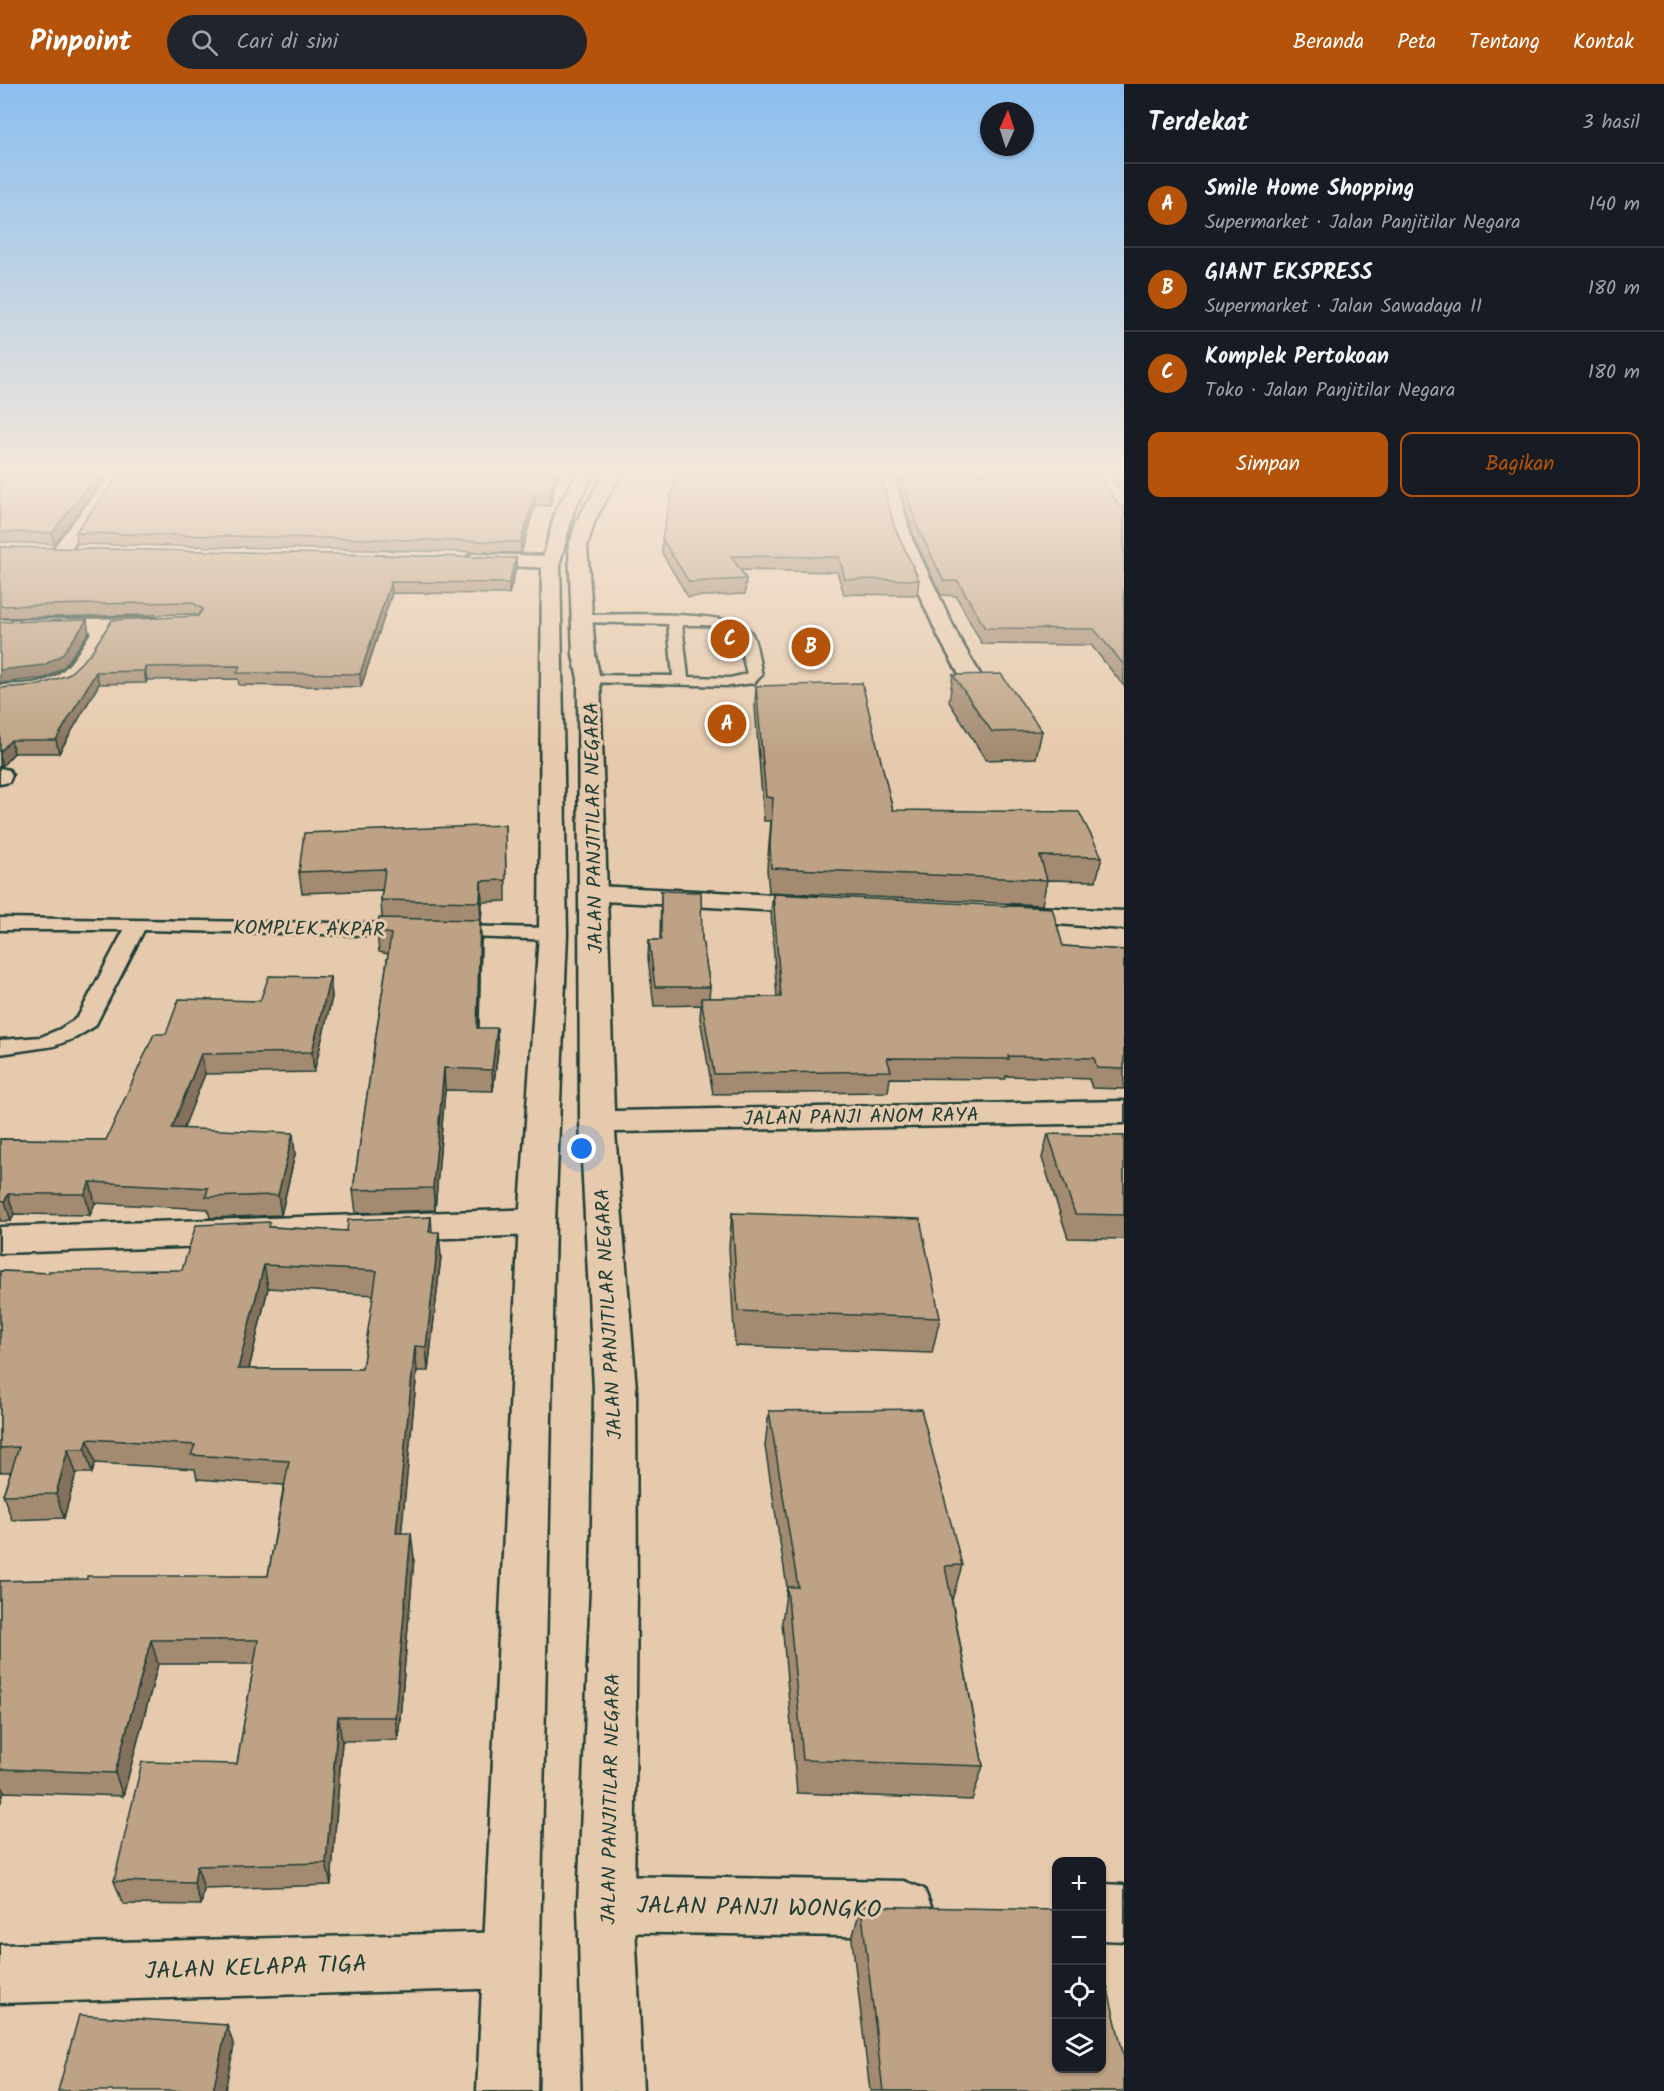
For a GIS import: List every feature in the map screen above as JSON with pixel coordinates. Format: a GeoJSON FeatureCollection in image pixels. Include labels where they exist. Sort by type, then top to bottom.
{"type":"FeatureCollection","features":[{"type":"Feature","properties":{"kind":"main road"},"geometry":{"type":"LineString","coordinates":[[507,2091],[537,1222],[553,934],[551,567]]}},
{"type":"Feature","properties":{"kind":"main road","name":"JALAN PANJITILAR NEGARA"},"geometry":{"type":"LineString","coordinates":[[579,567],[584,655],[590,679],[597,1122],[615,1389],[614,1588],[606,1904],[613,2091]]}},
{"type":"Feature","properties":{"kind":"main road"},"geometry":{"type":"LineString","coordinates":[[916,567],[949,638],[980,693]]}},
{"type":"Feature","properties":{"kind":"main road"},"geometry":{"type":"LineString","coordinates":[[0,626],[171,623]]}},
{"type":"Feature","properties":{"kind":"main road"},"geometry":{"type":"LineString","coordinates":[[0,692],[50,690],[64,684],[80,667],[106,625]]}},
{"type":"Feature","properties":{"kind":"main road"},"geometry":{"type":"LineString","coordinates":[[553,762],[591,762]]}},
{"type":"Feature","properties":{"kind":"main road"},"geometry":{"type":"LineString","coordinates":[[595,894],[843,906]]}},
{"type":"Feature","properties":{"kind":"main road"},"geometry":{"type":"LineString","coordinates":[[983,913],[1124,920]]}},
{"type":"Feature","properties":{"kind":"main road","name":"JALAN PANJI ANOM RAYA"},"geometry":{"type":"LineString","coordinates":[[597,1122],[1124,1112]]}},
{"type":"Feature","properties":{"kind":"main road"},"geometry":{"type":"LineString","coordinates":[[0,1240],[537,1222]]}},
{"type":"Feature","properties":{"kind":"main road","name":"JALAN PANJI WONGKO"},"geometry":{"type":"LineString","coordinates":[[606,1904],[950,1910]]}},
{"type":"Feature","properties":{"kind":"main road"},"geometry":{"type":"LineString","coordinates":[[1106,1912],[1124,1913]]}},
{"type":"Feature","properties":{"kind":"main road","name":"JALAN KELAPA TIGA"},"geometry":{"type":"LineString","coordinates":[[0,1974],[512,1960]]}},
{"type":"Feature","properties":{"kind":"lane"},"geometry":{"type":"LineString","coordinates":[[582,619],[715,621],[738,628],[744,633],[755,675],[744,681],[590,679]]}},
{"type":"Feature","properties":{"kind":"lane"},"geometry":{"type":"LineString","coordinates":[[675,621],[681,681]]}},
{"type":"Feature","properties":{"kind":"lane","name":"KOMPLEK AKPAR"},"geometry":{"type":"LineString","coordinates":[[0,924],[137,924],[553,934]]}},
{"type":"Feature","properties":{"kind":"lane"},"geometry":{"type":"LineString","coordinates":[[0,1047],[44,1043],[73,1032],[87,1021],[137,924]]}},
{"type":"Feature","properties":{"kind":"building"},"geometry":{"type":"Polygon","coordinates":[[[0,567],[514,567],[509,583],[391,582],[360,674],[237,673],[240,666],[145,667],[144,671],[96,672],[56,740],[11,740],[0,752],[0,688],[40,685],[68,675],[90,654],[112,620],[198,616],[203,609],[191,602],[0,606],[0,567]]]}},
{"type":"Feature","properties":{"kind":"building"},"geometry":{"type":"Polygon","coordinates":[[[679,567],[738,567],[746,579],[689,582],[679,567]]]}},
{"type":"Feature","properties":{"kind":"building"},"geometry":{"type":"Polygon","coordinates":[[[842,567],[913,567],[919,580],[845,579],[842,567]]]}},
{"type":"Feature","properties":{"kind":"building"},"geometry":{"type":"Polygon","coordinates":[[[937,567],[1124,567],[1124,665],[1094,629],[985,628],[958,581],[944,581],[937,567]]]}},
{"type":"Feature","properties":{"kind":"building"},"geometry":{"type":"Polygon","coordinates":[[[87,620],[62,655],[44,665],[0,670],[0,622],[87,620]]]}},
{"type":"Feature","properties":{"kind":"building"},"geometry":{"type":"Polygon","coordinates":[[[1001,674],[1042,731],[992,732],[953,675],[1001,674]]]}},
{"type":"Feature","properties":{"kind":"building"},"geometry":{"type":"Polygon","coordinates":[[[862,683],[893,810],[1079,812],[1102,857],[1040,856],[1047,880],[771,868],[773,798],[766,797],[756,686],[862,683]]]}},
{"type":"Feature","properties":{"kind":"building"},"geometry":{"type":"Polygon","coordinates":[[[505,825],[506,880],[481,881],[480,902],[381,900],[385,869],[299,872],[304,833],[505,825]]]}},
{"type":"Feature","properties":{"kind":"building"},"geometry":{"type":"Polygon","coordinates":[[[661,891],[701,892],[702,939],[710,987],[655,987],[649,940],[661,940],[661,891]]]}},
{"type":"Feature","properties":{"kind":"building"},"geometry":{"type":"Polygon","coordinates":[[[773,894],[1052,908],[1063,946],[1124,950],[1124,1069],[1097,1068],[1094,1058],[1008,1056],[1009,1059],[887,1058],[891,1071],[714,1074],[701,998],[781,997],[773,894]]]}},
{"type":"Feature","properties":{"kind":"building"},"geometry":{"type":"Polygon","coordinates":[[[379,918],[480,920],[477,1028],[497,1028],[492,1070],[444,1068],[433,1188],[353,1190],[391,934],[377,931],[379,918]]]}},
{"type":"Feature","properties":{"kind":"building"},"geometry":{"type":"Polygon","coordinates":[[[269,976],[330,977],[312,1052],[201,1054],[172,1128],[293,1133],[278,1195],[206,1197],[208,1188],[90,1182],[85,1194],[8,1194],[5,1201],[0,1200],[0,1139],[106,1140],[154,1034],[166,1034],[179,999],[260,1001],[269,976]]]}},
{"type":"Feature","properties":{"kind":"building"},"geometry":{"type":"Polygon","coordinates":[[[1048,1134],[1124,1136],[1124,1215],[1075,1214],[1048,1134]]]}},
{"type":"Feature","properties":{"kind":"building"},"geometry":{"type":"Polygon","coordinates":[[[732,1213],[920,1219],[940,1318],[738,1311],[732,1213]]]}},
{"type":"Feature","properties":{"kind":"building"},"geometry":{"type":"Polygon","coordinates":[[[431,1217],[429,1232],[439,1232],[426,1347],[415,1346],[396,1533],[411,1533],[395,1717],[338,1717],[326,1863],[197,1866],[194,1883],[114,1881],[142,1762],[237,1764],[258,1640],[151,1640],[115,1773],[0,1769],[0,1581],[87,1579],[87,1576],[268,1576],[289,1461],[191,1455],[195,1445],[88,1439],[85,1449],[68,1449],[56,1494],[3,1495],[19,1447],[0,1448],[0,1271],[49,1273],[49,1271],[182,1270],[196,1225],[270,1222],[269,1227],[347,1231],[348,1220],[431,1217]],[[264,1265],[238,1369],[362,1369],[377,1271],[264,1265]]]}},
{"type":"Feature","properties":{"kind":"building"},"geometry":{"type":"Polygon","coordinates":[[[921,1409],[962,1565],[945,1566],[983,1766],[803,1760],[787,1587],[798,1587],[769,1411],[921,1409]]]}},
{"type":"Feature","properties":{"kind":"building"},"geometry":{"type":"Polygon","coordinates":[[[861,1906],[1052,1910],[1052,2073],[1106,2073],[1106,1982],[1124,2057],[1124,2091],[883,2091],[861,1906]]]}},
{"type":"Feature","properties":{"kind":"building"},"geometry":{"type":"Polygon","coordinates":[[[79,2015],[227,2025],[213,2091],[58,2091],[79,2015]]]}},
{"type":"Feature","properties":{"kind":"place","name":"Komplek Pertokoan"},"geometry":{"type":"Point","coordinates":[730,639]}},
{"type":"Feature","properties":{"kind":"place","name":"GIANT EKSPRESS"},"geometry":{"type":"Point","coordinates":[811,647]}},
{"type":"Feature","properties":{"kind":"place","name":"Smile Home Shopping"},"geometry":{"type":"Point","coordinates":[727,724]}}]}
